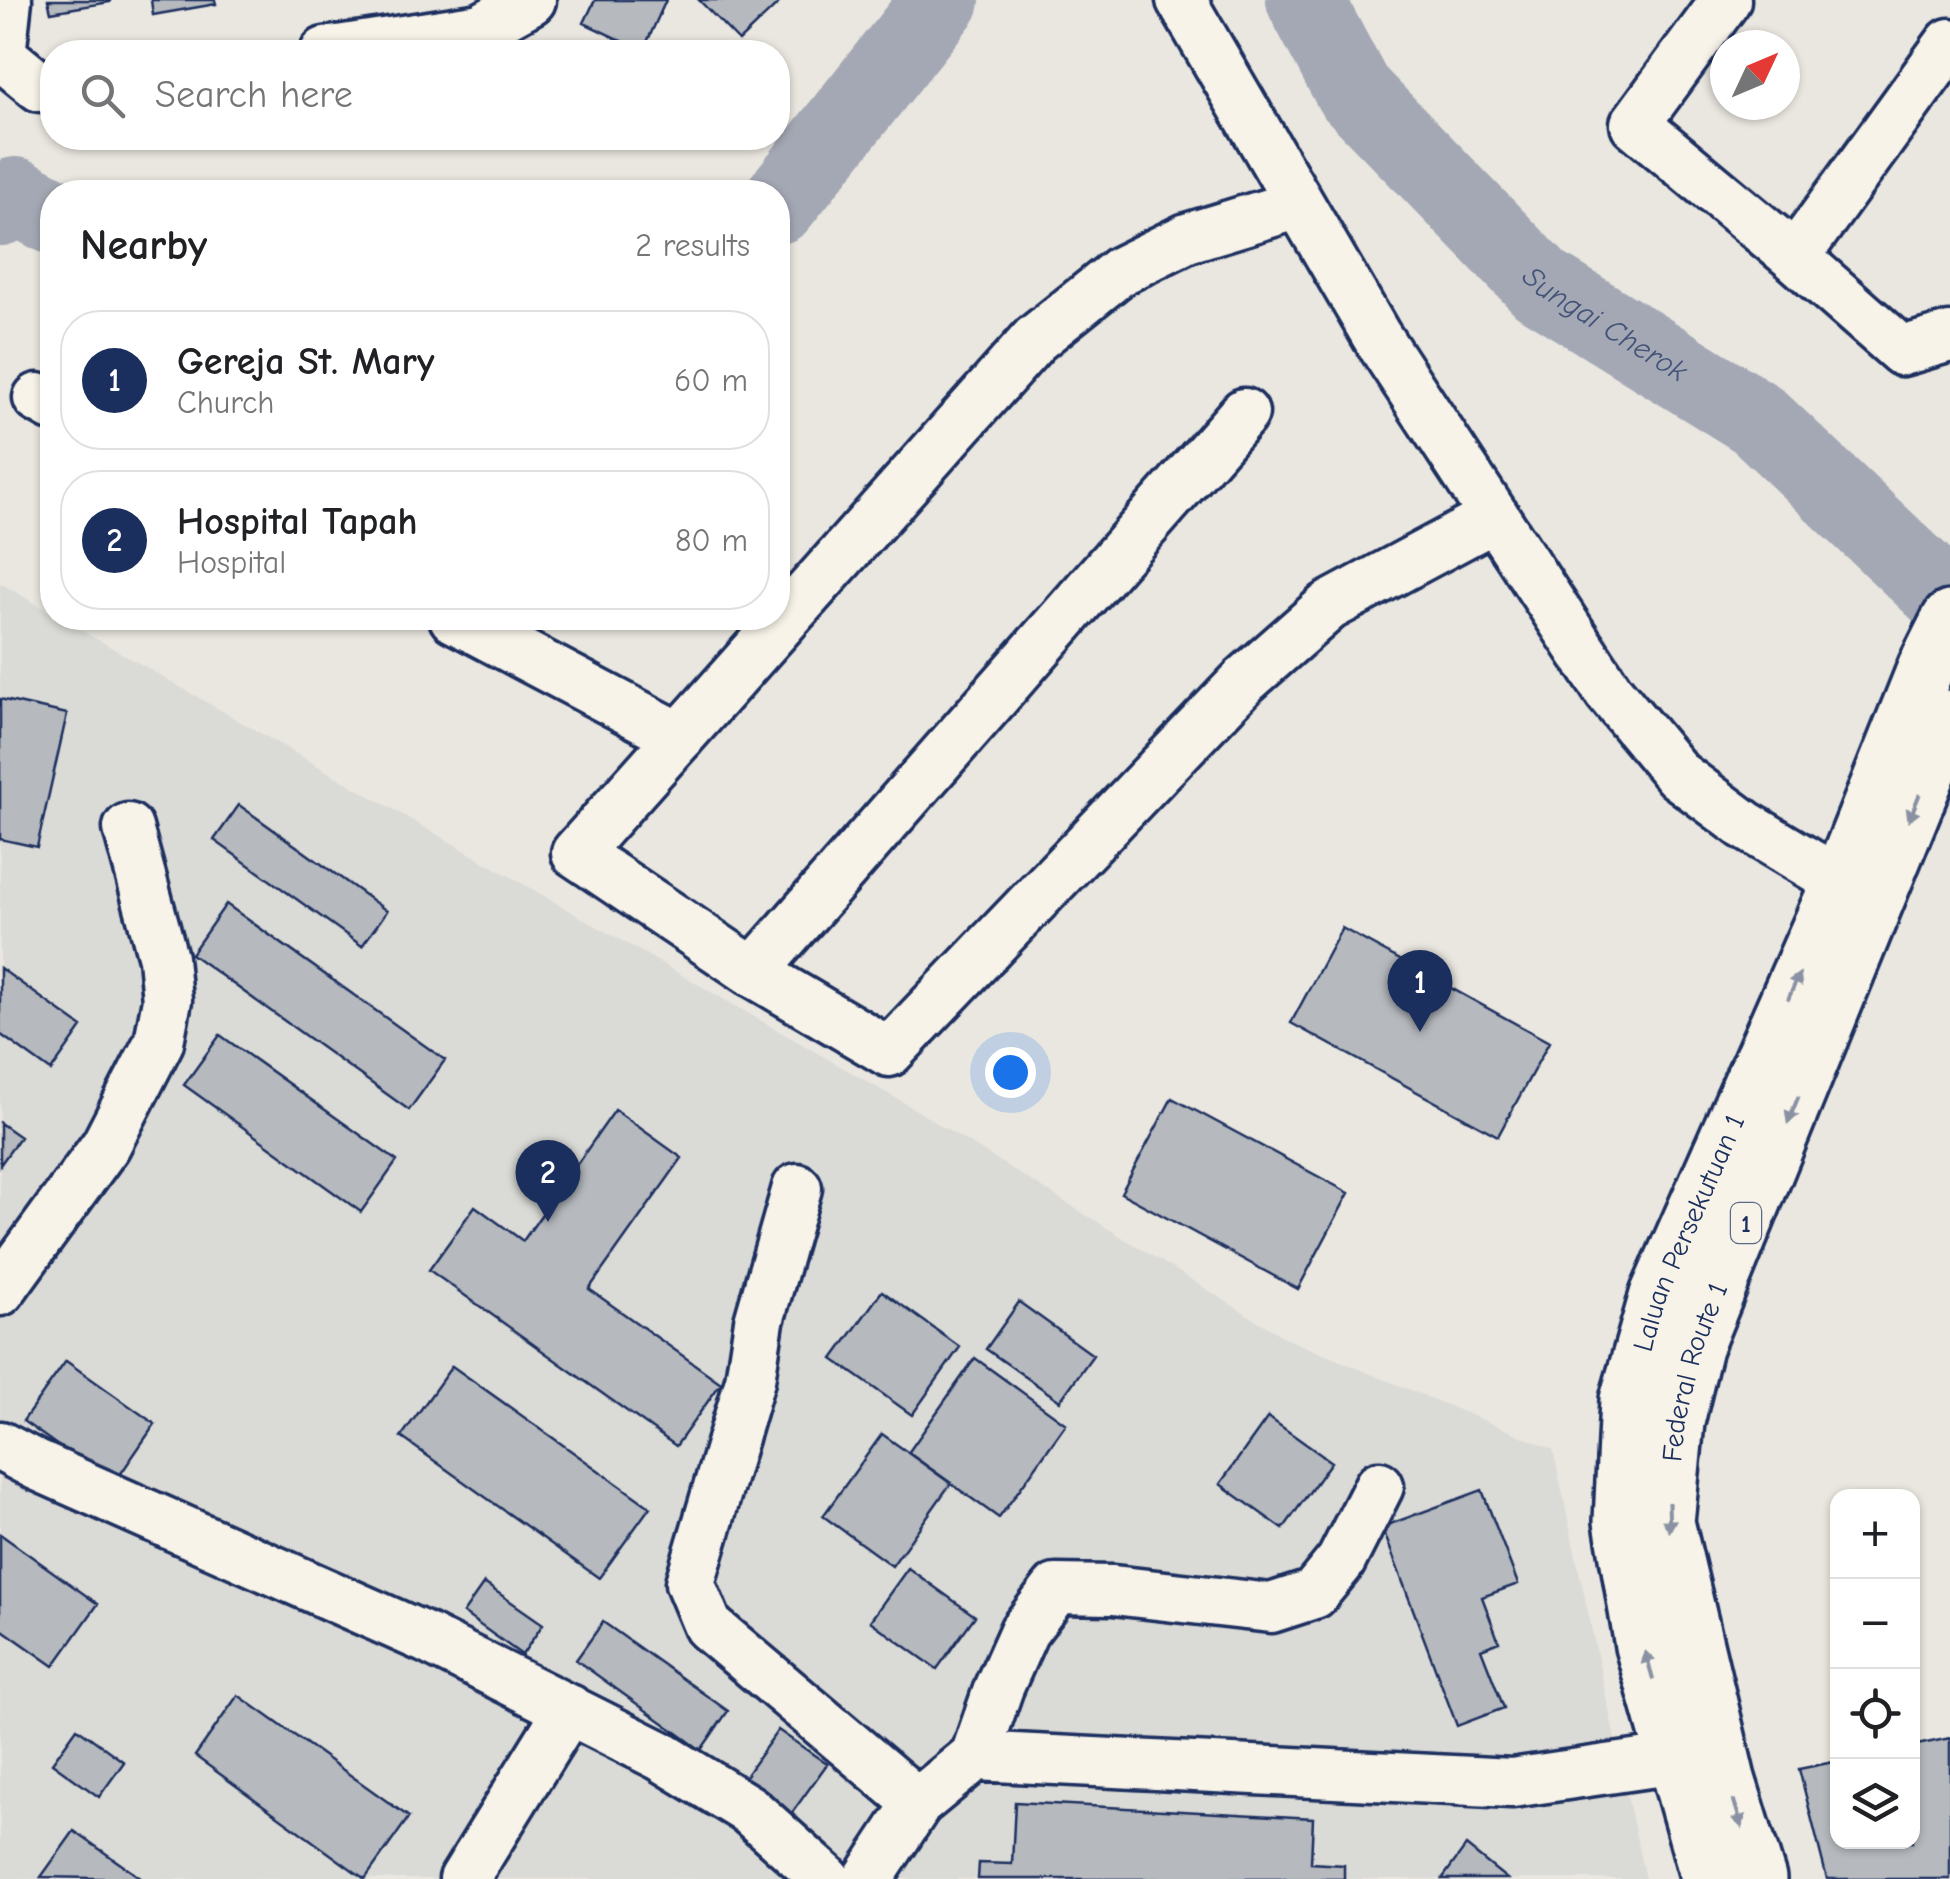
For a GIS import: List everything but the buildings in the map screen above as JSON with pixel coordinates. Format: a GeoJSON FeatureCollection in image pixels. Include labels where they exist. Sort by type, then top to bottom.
{"type":"FeatureCollection","features":[{"type":"Feature","properties":{"kind":"highway","name":"Laluan Persekutuan 1"},"geometry":{"type":"LineString","coordinates":[[1709,1879],[1698,1753],[1643,1646],[1622,1522],[1628,1400],[1658,1295],[1840,882],[1926,666],[1950,618]]}},
{"type":"Feature","properties":{"kind":"highway","name":"Federal Route 1"},"geometry":{"type":"LineString","coordinates":[[1758,1879],[1698,1753],[1666,1522],[1676,1422],[1694,1348],[1950,718]]}},
{"type":"Feature","properties":{"kind":"street"},"geometry":{"type":"LineString","coordinates":[[6,0],[1,55],[40,87]]}},
{"type":"Feature","properties":{"kind":"street"},"geometry":{"type":"LineString","coordinates":[[402,40],[480,28],[530,0]]}},
{"type":"Feature","properties":{"kind":"street"},"geometry":{"type":"LineString","coordinates":[[1180,0],[1377,337],[1609,692],[1678,774],[1744,826],[1840,882]]}},
{"type":"Feature","properties":{"kind":"street"},"geometry":{"type":"LineString","coordinates":[[1726,0],[1634,124],[1902,351],[1950,337]]}},
{"type":"Feature","properties":{"kind":"street"},"geometry":{"type":"LineString","coordinates":[[1795,257],[1950,43]]}},
{"type":"Feature","properties":{"kind":"street"},"geometry":{"type":"LineString","coordinates":[[790,614],[1035,340],[1120,271],[1187,238],[1299,204]]}},
{"type":"Feature","properties":{"kind":"street"},"geometry":{"type":"LineString","coordinates":[[753,972],[1244,413]]}},
{"type":"Feature","properties":{"kind":"street"},"geometry":{"type":"LineString","coordinates":[[776,630],[576,853],[753,972],[889,1052],[1245,680],[1329,606],[1494,517]]}},
{"type":"Feature","properties":{"kind":"street"},"geometry":{"type":"LineString","coordinates":[[477,630],[680,737]]}},
{"type":"Feature","properties":{"kind":"street"},"geometry":{"type":"LineString","coordinates":[[0,1292],[106,1145],[158,1042],[167,1000],[164,958],[128,828]]}},
{"type":"Feature","properties":{"kind":"street"},"geometry":{"type":"LineString","coordinates":[[797,1188],[759,1321],[750,1380],[690,1583],[708,1626],[918,1802]]}},
{"type":"Feature","properties":{"kind":"street"},"geometry":{"type":"LineString","coordinates":[[0,1446],[426,1638],[661,1756],[749,1810],[826,1879]]}},
{"type":"Feature","properties":{"kind":"street"},"geometry":{"type":"LineString","coordinates":[[868,1879],[918,1802],[975,1756],[1024,1631],[1056,1589],[1113,1590],[1271,1608],[1314,1594],[1340,1561],[1379,1486]]}},
{"type":"Feature","properties":{"kind":"street"},"geometry":{"type":"LineString","coordinates":[[464,1879],[569,1709]]}},
{"type":"Feature","properties":{"kind":"street"},"geometry":{"type":"LineString","coordinates":[[975,1756],[1512,1783],[1698,1753]]}},
{"type":"Feature","properties":{"kind":"shaded area"},"geometry":{"type":"Polygon","coordinates":[[[0,583],[40,606],[40,630],[81,630],[906,1104],[1287,1339],[1553,1449],[1645,1879],[0,1879],[0,583]]]}},
{"type":"Feature","properties":{"kind":"waterway","name":"Sungai Cherok"},"geometry":{"type":"LineString","coordinates":[[790,190],[941,0]]}},
{"type":"Feature","properties":{"kind":"waterway","name":"Sungai Cherok"},"geometry":{"type":"LineString","coordinates":[[1305,0],[1353,91],[1541,285],[1757,419],[1950,602]]}},
{"type":"Feature","properties":{"kind":"waterway","name":"Sungai Cherok"},"geometry":{"type":"LineString","coordinates":[[0,207],[16,196],[40,209]]}},
{"type":"Feature","properties":{"kind":"place","name":"Gereja St. Mary"},"geometry":{"type":"Point","coordinates":[1420,1032]}},
{"type":"Feature","properties":{"kind":"place","name":"Hospital Tapah"},"geometry":{"type":"Point","coordinates":[548,1222]}}]}
